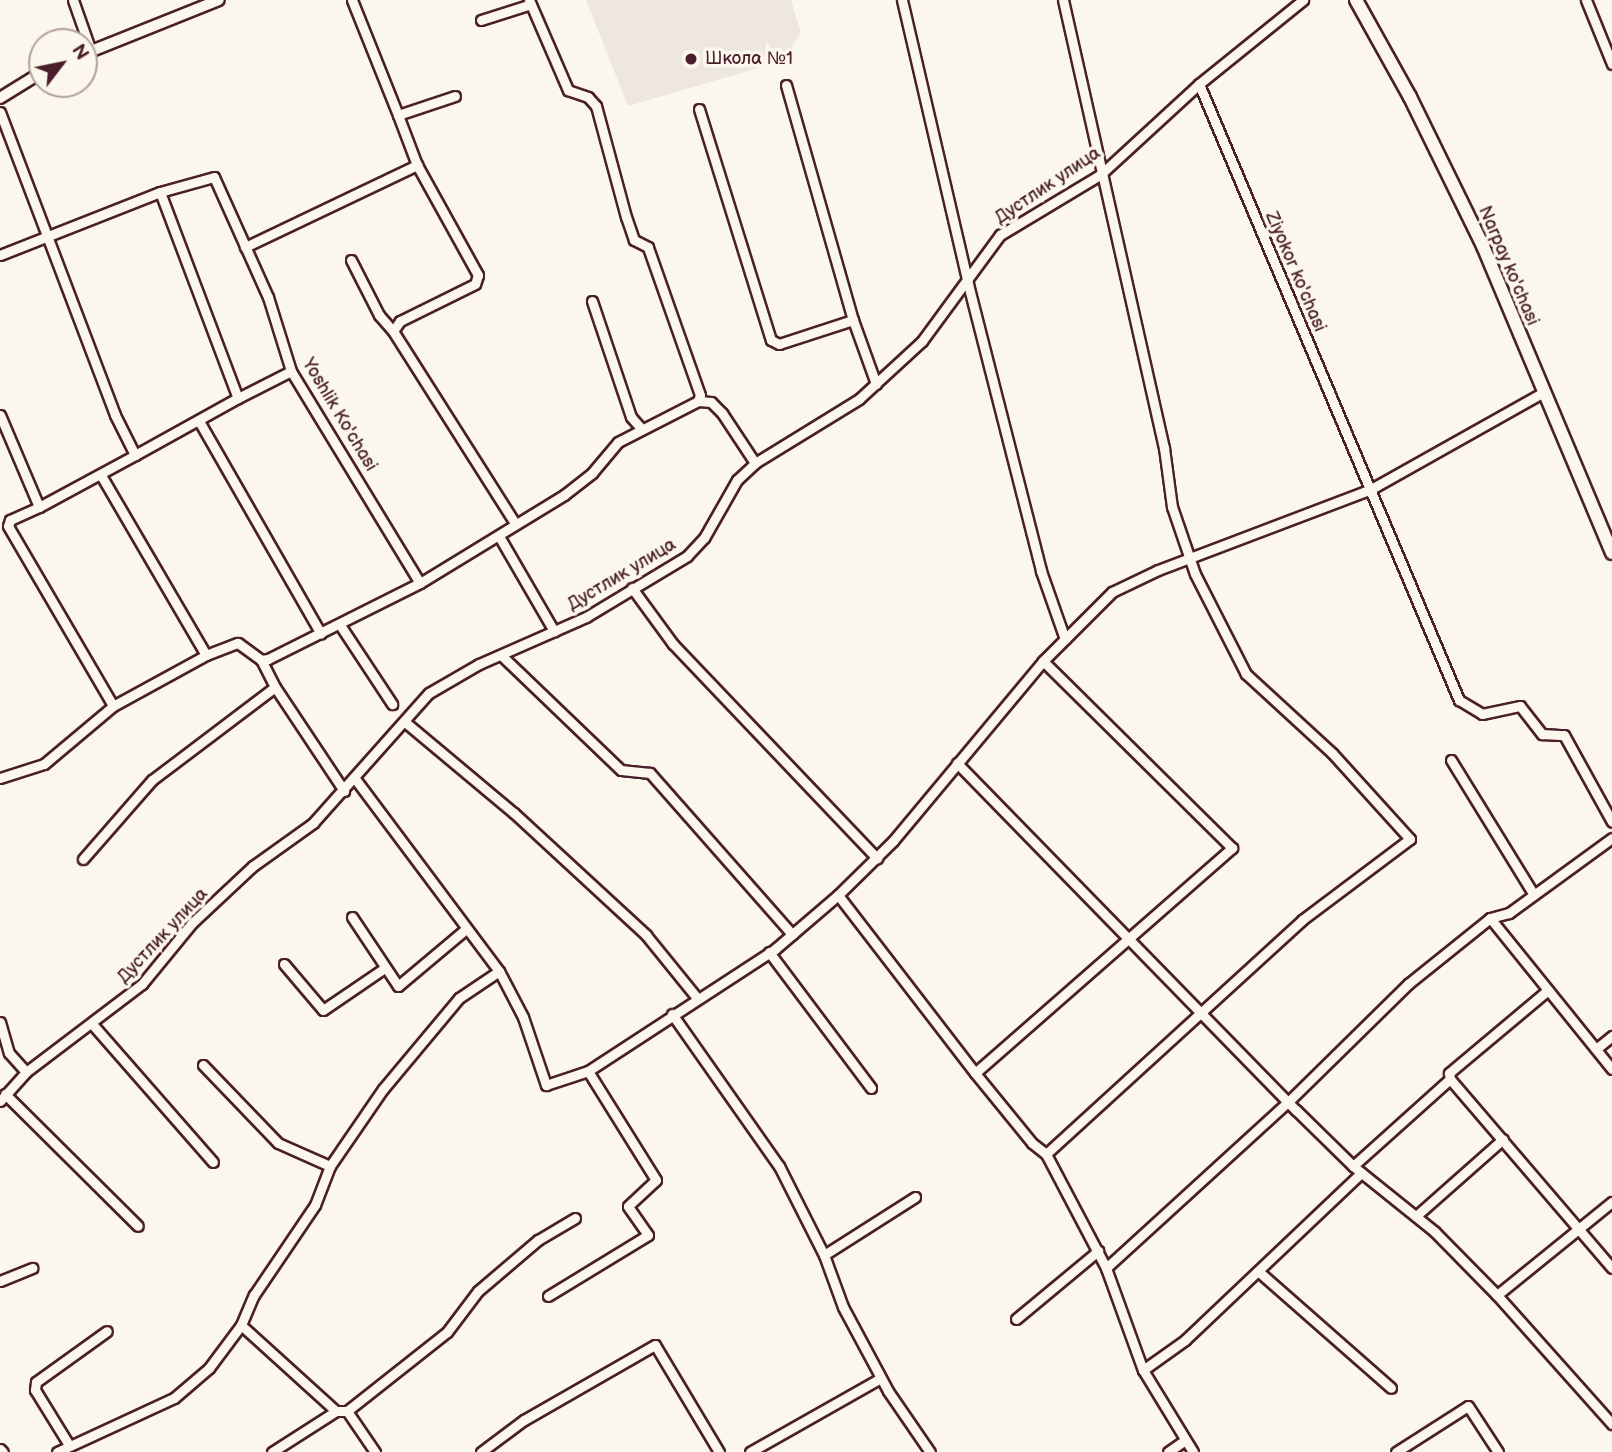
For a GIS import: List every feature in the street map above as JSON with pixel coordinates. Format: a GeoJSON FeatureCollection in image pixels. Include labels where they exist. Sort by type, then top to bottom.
{"type":"FeatureCollection","features":[{"type":"Feature","properties":{"kind":"main road","name":"Narpay ko'chasi"},"geometry":{"type":"LineString","coordinates":[[1356,0],[1410,97],[1483,246],[1542,393],[1612,553]]}},
{"type":"Feature","properties":{"kind":"street"},"geometry":{"type":"LineString","coordinates":[[73,0],[81,28]]}},
{"type":"Feature","properties":{"kind":"street"},"geometry":{"type":"LineString","coordinates":[[98,48],[219,0]]}},
{"type":"Feature","properties":{"kind":"street"},"geometry":{"type":"LineString","coordinates":[[352,0],[417,165],[478,275],[475,284],[400,321],[393,331]]}},
{"type":"Feature","properties":{"kind":"street"},"geometry":{"type":"LineString","coordinates":[[902,0],[968,284],[1041,571],[1065,639]]}},
{"type":"Feature","properties":{"kind":"street"},"geometry":{"type":"LineString","coordinates":[[1046,1154],[1302,920],[1410,839],[1332,753],[1246,674],[1189,559],[1171,507],[1158,421],[1100,175],[1063,0]]}},
{"type":"Feature","properties":{"kind":"street","name":"Дустлик улица"},"geometry":{"type":"LineString","coordinates":[[3,1098],[26,1072],[93,1025],[142,984],[192,923],[253,866],[313,823],[356,780],[429,693],[501,655],[555,631],[687,556],[704,538],[737,480],[755,463],[859,399],[922,341],[968,284],[1000,235],[1100,175],[1199,84],[1303,0]]}},
{"type":"Feature","properties":{"kind":"street"},"geometry":{"type":"LineString","coordinates":[[1586,0],[1612,64]]}},
{"type":"Feature","properties":{"kind":"street"},"geometry":{"type":"LineString","coordinates":[[481,20],[530,2],[568,90],[588,97],[596,106],[626,218],[634,240],[648,247],[700,395],[698,401]]}},
{"type":"Feature","properties":{"kind":"street"},"geometry":{"type":"LineString","coordinates":[[0,97],[28,80]]}},
{"type":"Feature","properties":{"kind":"street","name":"Ziyokor ko'chasi"},"geometry":{"type":"LineString","coordinates":[[1199,84],[1458,700],[1482,714],[1520,706],[1542,734],[1564,735],[1612,822]]}},
{"type":"Feature","properties":{"kind":"street"},"geometry":{"type":"LineString","coordinates":[[786,85],[853,320],[876,384]]}},
{"type":"Feature","properties":{"kind":"street"},"geometry":{"type":"LineString","coordinates":[[398,115],[455,96]]}},
{"type":"Feature","properties":{"kind":"street"},"geometry":{"type":"LineString","coordinates":[[699,108],[771,340],[779,344],[853,320]]}},
{"type":"Feature","properties":{"kind":"street"},"geometry":{"type":"LineString","coordinates":[[0,112],[46,236],[135,455]]}},
{"type":"Feature","properties":{"kind":"street"},"geometry":{"type":"LineString","coordinates":[[245,247],[417,165]]}},
{"type":"Feature","properties":{"kind":"street","name":"Yoshlik Ko'chasi"},"geometry":{"type":"LineString","coordinates":[[160,192],[214,177],[268,297],[291,371],[420,583]]}},
{"type":"Feature","properties":{"kind":"street"},"geometry":{"type":"LineString","coordinates":[[0,255],[160,192],[238,398]]}},
{"type":"Feature","properties":{"kind":"street"},"geometry":{"type":"LineString","coordinates":[[351,260],[379,315],[393,331],[515,523]]}},
{"type":"Feature","properties":{"kind":"street"},"geometry":{"type":"LineString","coordinates":[[592,301],[631,417],[642,428]]}},
{"type":"Feature","properties":{"kind":"street"},"geometry":{"type":"LineString","coordinates":[[113,706],[4,528],[10,520],[102,477],[135,455],[291,371]]}},
{"type":"Feature","properties":{"kind":"street"},"geometry":{"type":"LineString","coordinates":[[356,780],[499,971],[523,1017],[546,1086],[588,1071],[769,952],[838,895],[877,858],[1043,661],[1112,592],[1189,559],[1371,489],[1542,393]]}},
{"type":"Feature","properties":{"kind":"street"},"geometry":{"type":"LineString","coordinates":[[261,660],[340,625],[500,538],[515,523],[564,495],[592,473],[618,443],[642,428],[698,401],[711,402],[722,413],[755,463]]}},
{"type":"Feature","properties":{"kind":"street"},"geometry":{"type":"LineString","coordinates":[[0,415],[39,507]]}},
{"type":"Feature","properties":{"kind":"street"},"geometry":{"type":"LineString","coordinates":[[199,421],[321,634]]}},
{"type":"Feature","properties":{"kind":"street"},"geometry":{"type":"LineString","coordinates":[[102,477],[206,654]]}},
{"type":"Feature","properties":{"kind":"street"},"geometry":{"type":"LineString","coordinates":[[500,538],[555,631]]}},
{"type":"Feature","properties":{"kind":"street"},"geometry":{"type":"LineString","coordinates":[[632,588],[673,644],[877,858]]}},
{"type":"Feature","properties":{"kind":"street"},"geometry":{"type":"LineString","coordinates":[[340,625],[393,704]]}},
{"type":"Feature","properties":{"kind":"street"},"geometry":{"type":"LineString","coordinates":[[0,778],[44,764],[113,706],[206,654],[238,643],[261,660],[275,687],[344,791]]}},
{"type":"Feature","properties":{"kind":"street"},"geometry":{"type":"LineString","coordinates":[[501,655],[621,770],[650,773],[792,933]]}},
{"type":"Feature","properties":{"kind":"street"},"geometry":{"type":"LineString","coordinates":[[975,1073],[1232,848],[1043,661]]}},
{"type":"Feature","properties":{"kind":"street"},"geometry":{"type":"LineString","coordinates":[[83,859],[152,780],[275,687]]}},
{"type":"Feature","properties":{"kind":"street"},"geometry":{"type":"LineString","coordinates":[[405,722],[514,813],[646,935],[697,998]]}},
{"type":"Feature","properties":{"kind":"street"},"geometry":{"type":"LineString","coordinates":[[1451,760],[1534,895]]}},
{"type":"Feature","properties":{"kind":"street"},"geometry":{"type":"LineString","coordinates":[[957,763],[1132,937],[1353,1166],[1416,1216],[1497,1295],[1611,1421]]}},
{"type":"Feature","properties":{"kind":"street"},"geometry":{"type":"LineString","coordinates":[[1106,1268],[1289,1101],[1408,984],[1490,918],[1509,913],[1612,838]]}},
{"type":"Feature","properties":{"kind":"street"},"geometry":{"type":"LineString","coordinates":[[838,895],[975,1073],[1032,1143],[1046,1154],[1106,1268],[1143,1370],[1193,1452]]}},
{"type":"Feature","properties":{"kind":"street"},"geometry":{"type":"LineString","coordinates":[[352,917],[383,969],[398,986],[466,929]]}},
{"type":"Feature","properties":{"kind":"street"},"geometry":{"type":"LineString","coordinates":[[1490,918],[1612,1069]]}},
{"type":"Feature","properties":{"kind":"street"},"geometry":{"type":"LineString","coordinates":[[769,952],[871,1088]]}},
{"type":"Feature","properties":{"kind":"street"},"geometry":{"type":"LineString","coordinates":[[284,964],[323,1010],[383,969]]}},
{"type":"Feature","properties":{"kind":"street"},"geometry":{"type":"LineString","coordinates":[[57,1452],[174,1398],[209,1368],[241,1325],[254,1295],[315,1205],[330,1166],[383,1089],[459,998],[499,971]]}},
{"type":"Feature","properties":{"kind":"street"},"geometry":{"type":"LineString","coordinates":[[1548,990],[1449,1073],[1450,1079],[1612,1268]]}},
{"type":"Feature","properties":{"kind":"street"},"geometry":{"type":"LineString","coordinates":[[672,1014],[779,1166],[824,1255],[843,1307],[881,1378],[930,1452]]}},
{"type":"Feature","properties":{"kind":"street"},"geometry":{"type":"LineString","coordinates":[[0,1022],[9,1054],[26,1072]]}},
{"type":"Feature","properties":{"kind":"street"},"geometry":{"type":"LineString","coordinates":[[93,1025],[213,1162]]}},
{"type":"Feature","properties":{"kind":"street"},"geometry":{"type":"LineString","coordinates":[[1596,1049],[1612,1036]]}},
{"type":"Feature","properties":{"kind":"street"},"geometry":{"type":"LineString","coordinates":[[203,1065],[278,1143],[330,1166]]}},
{"type":"Feature","properties":{"kind":"street"},"geometry":{"type":"LineString","coordinates":[[548,1296],[648,1235],[628,1206],[656,1180],[588,1071]]}},
{"type":"Feature","properties":{"kind":"street"},"geometry":{"type":"LineString","coordinates":[[1353,1166],[1450,1079]]}},
{"type":"Feature","properties":{"kind":"street"},"geometry":{"type":"LineString","coordinates":[[3,1098],[138,1226]]}},
{"type":"Feature","properties":{"kind":"street"},"geometry":{"type":"LineString","coordinates":[[1416,1216],[1503,1139]]}},
{"type":"Feature","properties":{"kind":"street"},"geometry":{"type":"LineString","coordinates":[[1143,1370],[1185,1340],[1362,1173]]}},
{"type":"Feature","properties":{"kind":"street"},"geometry":{"type":"LineString","coordinates":[[824,1255],[915,1197]]}},
{"type":"Feature","properties":{"kind":"street"},"geometry":{"type":"LineString","coordinates":[[1497,1295],[1612,1202]]}},
{"type":"Feature","properties":{"kind":"street"},"geometry":{"type":"LineString","coordinates":[[272,1452],[341,1411],[447,1332],[478,1291],[538,1240],[575,1218]]}},
{"type":"Feature","properties":{"kind":"street"},"geometry":{"type":"LineString","coordinates":[[1016,1319],[1098,1251]]}},
{"type":"Feature","properties":{"kind":"street"},"geometry":{"type":"LineString","coordinates":[[0,1281],[32,1268]]}},
{"type":"Feature","properties":{"kind":"street"},"geometry":{"type":"LineString","coordinates":[[1258,1271],[1391,1388]]}},
{"type":"Feature","properties":{"kind":"street"},"geometry":{"type":"LineString","coordinates":[[241,1325],[341,1411],[375,1452]]}},
{"type":"Feature","properties":{"kind":"street"},"geometry":{"type":"LineString","coordinates":[[69,1445],[35,1390],[36,1382],[107,1331]]}},
{"type":"Feature","properties":{"kind":"street"},"geometry":{"type":"LineString","coordinates":[[481,1452],[524,1420],[655,1345],[718,1452]]}},
{"type":"Feature","properties":{"kind":"street"},"geometry":{"type":"LineString","coordinates":[[750,1452],[881,1378]]}},
{"type":"Feature","properties":{"kind":"street"},"geometry":{"type":"LineString","coordinates":[[1396,1452],[1468,1406],[1498,1452]]}},
{"type":"Feature","properties":{"kind":"street"},"geometry":{"type":"LineString","coordinates":[[1168,1452],[1185,1440]]}},
{"type":"Feature","properties":{"kind":"shaded area","name":"Школа №1"},"geometry":{"type":"Polygon","coordinates":[[[586,0],[791,0],[801,33],[790,49],[758,68],[628,106],[586,0]]]}},
{"type":"Feature","properties":{"kind":"place","name":"Школа №1"},"geometry":{"type":"Point","coordinates":[691,59]}}]}
